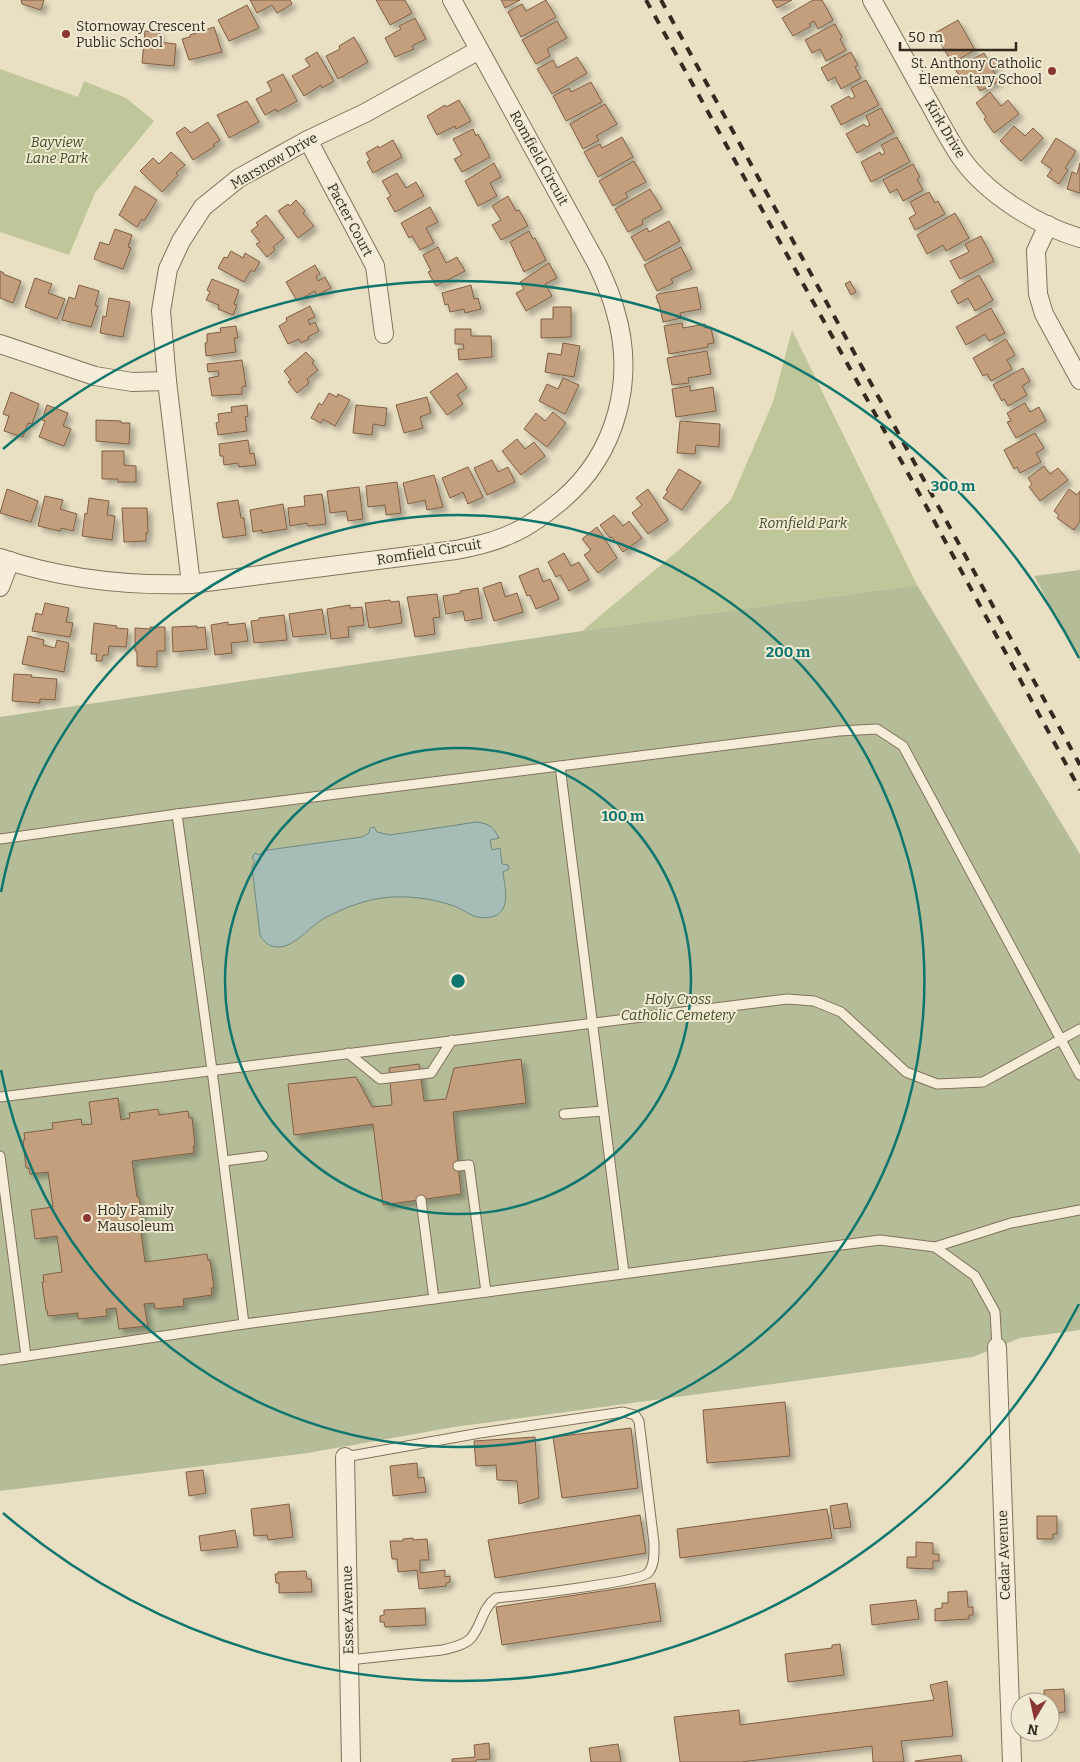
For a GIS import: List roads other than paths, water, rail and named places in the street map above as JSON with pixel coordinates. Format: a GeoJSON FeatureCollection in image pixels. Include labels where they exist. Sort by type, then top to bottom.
{"type":"FeatureCollection","features":[{"type":"Feature","properties":{"kind":"street","name":"Romfield Circuit"},"geometry":{"type":"LineString","coordinates":[[5,559],[55,573],[96,581],[150,585],[191,584],[456,550],[486,543],[511,534],[532,522],[553,508],[588,474],[614,428],[622,390],[622,353],[616,311],[608,287],[597,264],[452,0]]}},
{"type":"Feature","properties":{"kind":"street","name":"Kirk Drive"},"geometry":{"type":"LineString","coordinates":[[875,2],[929,104],[963,160],[986,185],[1005,200],[1048,225],[1080,238]]}},
{"type":"Feature","properties":{"kind":"street","name":"Marsnow Drive"},"geometry":{"type":"LineString","coordinates":[[191,584],[167,381],[161,311],[168,269],[180,241],[203,207],[239,178],[480,50]]}},
{"type":"Feature","properties":{"kind":"street","name":"Pacter Court"},"geometry":{"type":"LineString","coordinates":[[308,140],[375,266],[384,334]]}},
{"type":"Feature","properties":{"kind":"street"},"geometry":{"type":"LineString","coordinates":[[1048,225],[1036,251],[1038,294],[1044,314],[1080,380]]}},
{"type":"Feature","properties":{"kind":"street"},"geometry":{"type":"LineString","coordinates":[[0,344],[96,376],[132,382],[167,381]]}},
{"type":"Feature","properties":{"kind":"street"},"geometry":{"type":"LineString","coordinates":[[0,587],[5,559]]}},
{"type":"Feature","properties":{"kind":"street","name":"Cedar Avenue"},"geometry":{"type":"LineString","coordinates":[[997,1347],[1012,1762]]}},
{"type":"Feature","properties":{"kind":"street","name":"Essex Avenue"},"geometry":{"type":"LineString","coordinates":[[346,1457],[351,1762]]}},
{"type":"Feature","properties":{"kind":"lane"},"geometry":{"type":"LineString","coordinates":[[0,839],[177,814],[839,731],[877,729],[903,746],[1080,1075]]}},
{"type":"Feature","properties":{"kind":"lane"},"geometry":{"type":"LineString","coordinates":[[560,766],[624,1273]]}},
{"type":"Feature","properties":{"kind":"lane"},"geometry":{"type":"LineString","coordinates":[[177,814],[244,1324]]}},
{"type":"Feature","properties":{"kind":"lane"},"geometry":{"type":"LineString","coordinates":[[0,1097],[787,999],[814,1001],[841,1012],[906,1072],[936,1084],[983,1082],[1080,1028]]}},
{"type":"Feature","properties":{"kind":"lane"},"geometry":{"type":"LineString","coordinates":[[348,1053],[380,1079],[431,1073],[452,1040]]}},
{"type":"Feature","properties":{"kind":"lane"},"geometry":{"type":"LineString","coordinates":[[564,1114],[603,1111]]}},
{"type":"Feature","properties":{"kind":"lane"},"geometry":{"type":"LineString","coordinates":[[0,1156],[26,1356]]}},
{"type":"Feature","properties":{"kind":"lane"},"geometry":{"type":"LineString","coordinates":[[224,1161],[263,1156]]}},
{"type":"Feature","properties":{"kind":"lane"},"geometry":{"type":"LineString","coordinates":[[458,1166],[470,1164],[486,1292]]}},
{"type":"Feature","properties":{"kind":"lane"},"geometry":{"type":"LineString","coordinates":[[421,1200],[434,1299]]}},
{"type":"Feature","properties":{"kind":"lane"},"geometry":{"type":"LineString","coordinates":[[0,1360],[244,1324],[880,1240],[935,1247],[1011,1223],[1080,1210]]}},
{"type":"Feature","properties":{"kind":"lane"},"geometry":{"type":"LineString","coordinates":[[935,1247],[975,1276],[995,1312],[997,1347]]}},
{"type":"Feature","properties":{"kind":"lane"},"geometry":{"type":"LineString","coordinates":[[346,1457],[480,1433],[623,1412],[636,1415],[639,1421],[654,1543],[654,1562],[643,1576],[620,1581],[496,1598],[489,1604],[470,1639],[454,1647],[442,1650],[349,1660]]}},
{"type":"Feature","properties":{"kind":"water"},"geometry":{"type":"Polygon","coordinates":[[[477,822],[488,825],[495,831],[499,838],[490,840],[492,850],[500,848],[502,864],[508,865],[509,869],[503,872],[506,891],[504,906],[495,916],[485,918],[475,916],[454,906],[426,899],[386,898],[348,907],[318,922],[296,940],[284,946],[275,947],[269,945],[260,935],[252,867],[255,861],[252,858],[255,853],[259,855],[268,850],[362,837],[369,833],[370,828],[374,827],[377,832],[390,835],[477,822]]]}},
{"type":"Feature","properties":{"kind":"railway"},"geometry":{"type":"LineString","coordinates":[[646,0],[925,504],[1080,790]]}},
{"type":"Feature","properties":{"kind":"railway"},"geometry":{"type":"LineString","coordinates":[[661,0],[1080,765]]}},
{"type":"Feature","properties":{"kind":"place","name":"Stornoway Crescent Public School"},"geometry":{"type":"Point","coordinates":[66,34]}},
{"type":"Feature","properties":{"kind":"place","name":"St. Anthony Catholic Elementary School"},"geometry":{"type":"Point","coordinates":[1052,71]}},
{"type":"Feature","properties":{"kind":"place","name":"Holy Family Mausoleum"},"geometry":{"type":"Point","coordinates":[87,1218]}},
{"type":"Feature","properties":{"kind":"park label","name":"Bayview Lane Park"},"geometry":{"type":"Point","coordinates":[57,150]}},
{"type":"Feature","properties":{"kind":"park label","name":"Romfield Park"},"geometry":{"type":"Point","coordinates":[803,523]}},
{"type":"Feature","properties":{"kind":"park label","name":"Holy Cross Catholic Cemetery"},"geometry":{"type":"Point","coordinates":[678,1008]}}]}
